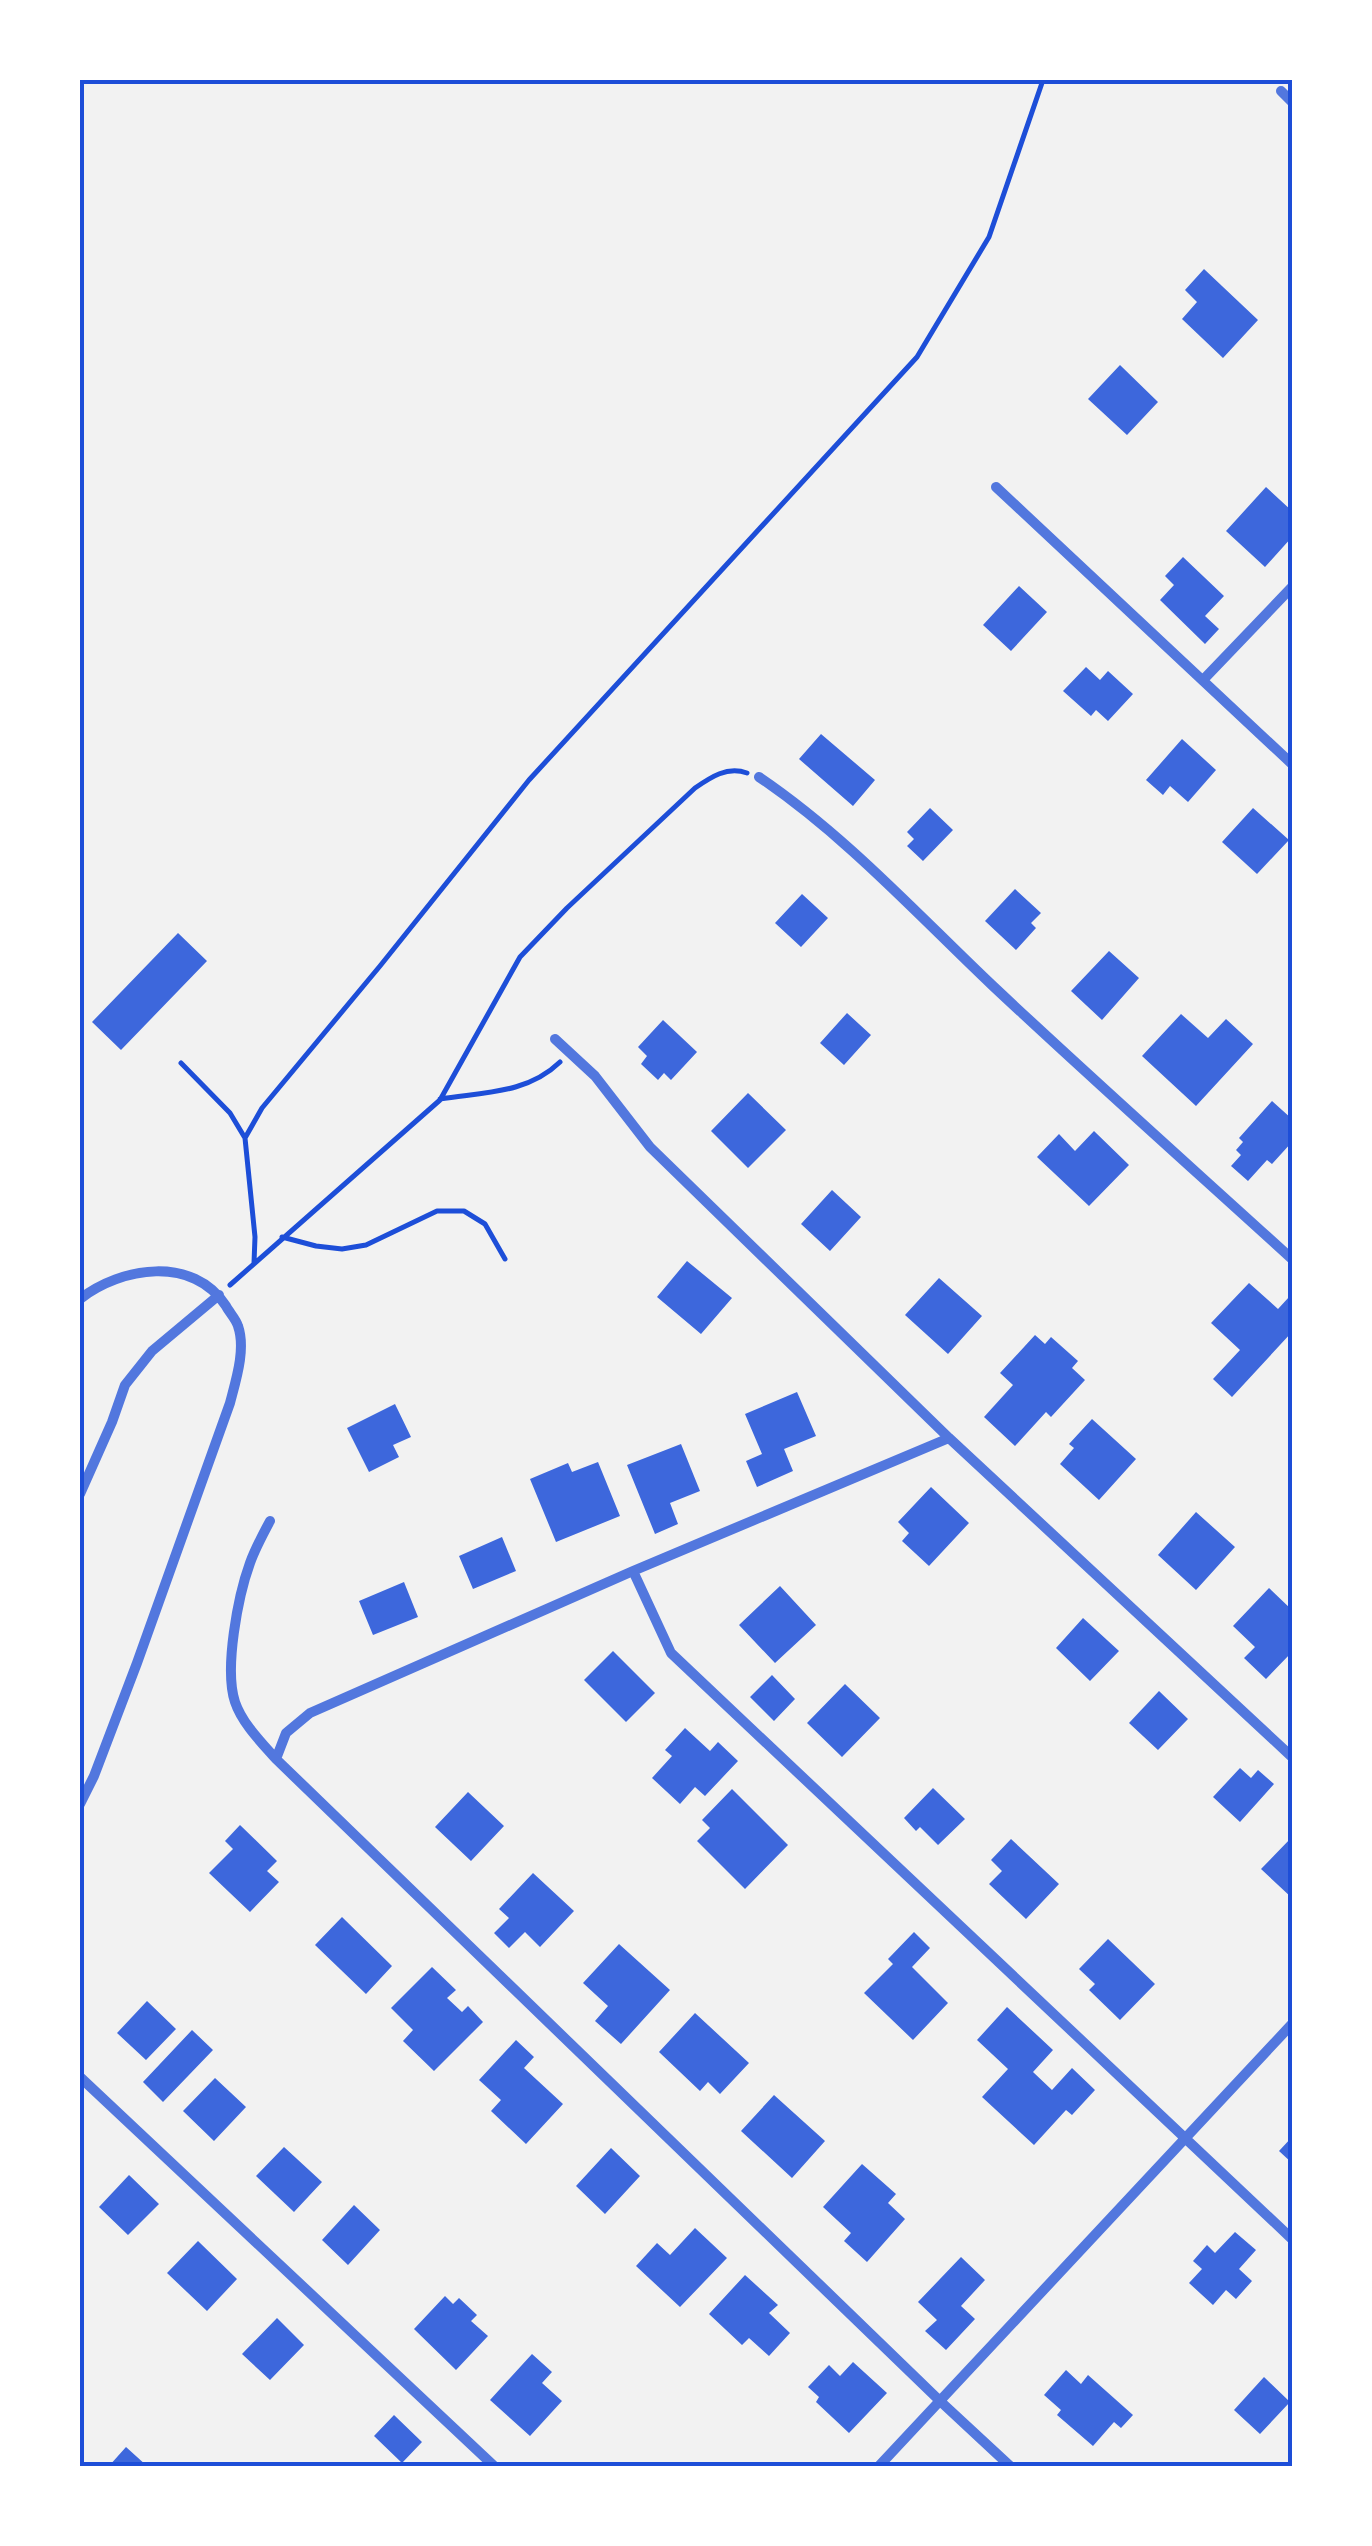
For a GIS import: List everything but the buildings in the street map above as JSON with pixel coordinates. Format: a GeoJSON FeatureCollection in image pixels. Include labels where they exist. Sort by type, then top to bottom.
{"type":"FeatureCollection","features":[{"type":"Feature","properties":{"kind":"street"},"geometry":{"type":"LineString","coordinates":[[1281,91],[1292,102]]}},
{"type":"Feature","properties":{"kind":"street"},"geometry":{"type":"LineString","coordinates":[[996,487],[1292,764]]}},
{"type":"Feature","properties":{"kind":"street"},"geometry":{"type":"LineString","coordinates":[[1202,680],[1292,587]]}},
{"type":"Feature","properties":{"kind":"street"},"geometry":{"type":"LineString","coordinates":[[759,778],[800,805],[1292,1259]]}},
{"type":"Feature","properties":{"kind":"street"},"geometry":{"type":"LineString","coordinates":[[556,1039],[595,1076],[650,1147],[950,1438],[1292,1757]]}},
{"type":"Feature","properties":{"kind":"street"},"geometry":{"type":"LineString","coordinates":[[80,1299],[97,1286],[132,1272],[178,1272],[219,1295],[239,1326],[240,1362],[234,1389],[131,1679],[80,1804]]}},
{"type":"Feature","properties":{"kind":"street"},"geometry":{"type":"LineString","coordinates":[[80,1494],[125,1385],[152,1351],[219,1295]]}},
{"type":"Feature","properties":{"kind":"street"},"geometry":{"type":"LineString","coordinates":[[276,1759],[286,1733],[310,1713],[950,1438]]}},
{"type":"Feature","properties":{"kind":"street"},"geometry":{"type":"LineString","coordinates":[[270,1520],[250,1563],[238,1610],[230,1672],[235,1704],[255,1736],[1010,2466]]}},
{"type":"Feature","properties":{"kind":"street"},"geometry":{"type":"LineString","coordinates":[[633,1572],[671,1653],[1292,2240]]}},
{"type":"Feature","properties":{"kind":"street"},"geometry":{"type":"LineString","coordinates":[[879,2466],[1292,2024]]}},
{"type":"Feature","properties":{"kind":"street"},"geometry":{"type":"LineString","coordinates":[[80,2077],[494,2466]]}},
{"type":"Feature","properties":{"kind":"path"},"geometry":{"type":"LineString","coordinates":[[244,1138],[262,1108],[530,780],[917,356],[989,238],[1043,80]]}},
{"type":"Feature","properties":{"kind":"path"},"geometry":{"type":"LineString","coordinates":[[219,1295],[440,1100],[520,957],[567,908],[695,788],[716,774],[739,770],[759,778]]}},
{"type":"Feature","properties":{"kind":"path"},"geometry":{"type":"LineString","coordinates":[[440,1100],[518,1088],[548,1074],[570,1052]]}},
{"type":"Feature","properties":{"kind":"path"},"geometry":{"type":"LineString","coordinates":[[181,1064],[230,1113],[244,1138],[255,1237],[254,1263]]}},
{"type":"Feature","properties":{"kind":"path"},"geometry":{"type":"LineString","coordinates":[[282,1237],[342,1249],[366,1245],[437,1211],[464,1211],[485,1224],[506,1258]]}}]}
